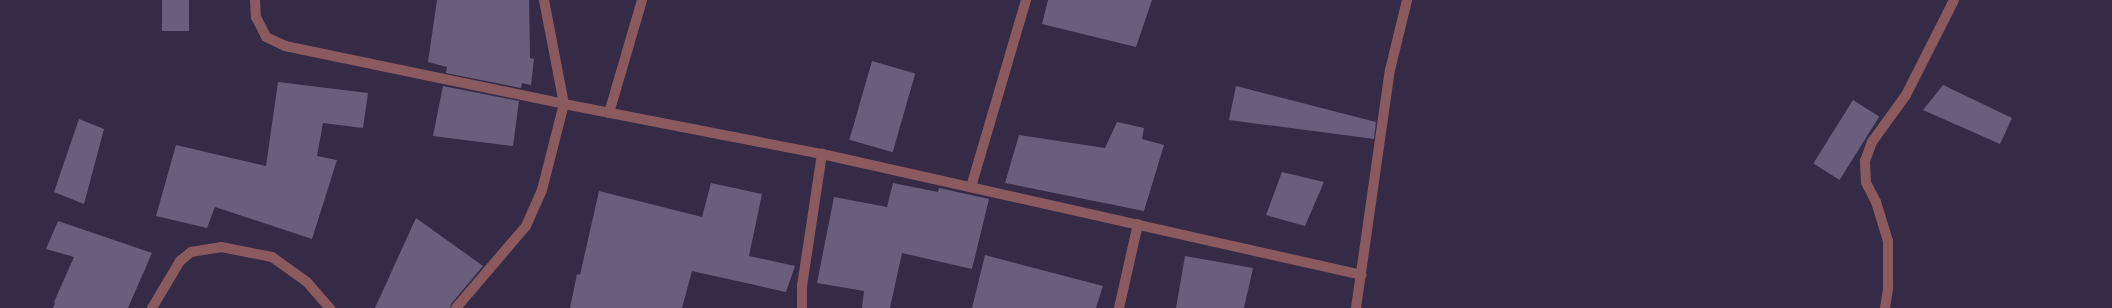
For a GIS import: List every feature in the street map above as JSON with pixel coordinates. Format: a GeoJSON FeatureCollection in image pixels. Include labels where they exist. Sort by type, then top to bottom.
{"type":"FeatureCollection","features":[{"type":"Feature","properties":{"kind":"street"},"geometry":{"type":"LineString","coordinates":[[255,0],[256,17],[266,37],[285,46],[564,104],[822,154],[1362,275]]}},
{"type":"Feature","properties":{"kind":"street"},"geometry":{"type":"LineString","coordinates":[[456,308],[526,226],[542,190],[564,104],[544,0]]}},
{"type":"Feature","properties":{"kind":"street"},"geometry":{"type":"LineString","coordinates":[[609,113],[642,0]]}},
{"type":"Feature","properties":{"kind":"street"},"geometry":{"type":"LineString","coordinates":[[971,187],[1026,0]]}},
{"type":"Feature","properties":{"kind":"street"},"geometry":{"type":"LineString","coordinates":[[1356,308],[1362,275],[1390,70],[1407,0]]}},
{"type":"Feature","properties":{"kind":"street"},"geometry":{"type":"LineString","coordinates":[[1885,308],[1888,288],[1888,241],[1876,202],[1866,182],[1865,161],[1872,142],[1906,95],[1954,0]]}},
{"type":"Feature","properties":{"kind":"street"},"geometry":{"type":"LineString","coordinates":[[802,308],[802,286],[822,154]]}},
{"type":"Feature","properties":{"kind":"street"},"geometry":{"type":"LineString","coordinates":[[1119,308],[1138,224]]}},
{"type":"Feature","properties":{"kind":"street"},"geometry":{"type":"LineString","coordinates":[[152,308],[180,261],[191,252],[221,248],[272,257],[307,282],[330,308]]}},
{"type":"Feature","properties":{"kind":"building"},"geometry":{"type":"Polygon","coordinates":[[[162,0],[189,0],[189,31],[162,31],[162,0]]]}},
{"type":"Feature","properties":{"kind":"building"},"geometry":{"type":"Polygon","coordinates":[[[437,0],[529,0],[530,58],[534,59],[531,85],[522,83],[521,88],[446,73],[447,67],[428,62],[437,0]]]}},
{"type":"Feature","properties":{"kind":"building"},"geometry":{"type":"Polygon","coordinates":[[[1048,0],[1152,0],[1136,47],[1042,24],[1048,0]]]}},
{"type":"Feature","properties":{"kind":"building"},"geometry":{"type":"Polygon","coordinates":[[[872,61],[915,73],[893,152],[849,140],[872,61]]]}},
{"type":"Feature","properties":{"kind":"building"},"geometry":{"type":"Polygon","coordinates":[[[278,82],[368,93],[363,128],[323,123],[317,156],[337,160],[312,239],[215,207],[207,228],[156,216],[176,145],[266,166],[278,82]]]}},
{"type":"Feature","properties":{"kind":"building"},"geometry":{"type":"Polygon","coordinates":[[[1943,85],[2012,118],[2000,144],[1923,110],[1943,85]]]}},
{"type":"Feature","properties":{"kind":"building"},"geometry":{"type":"Polygon","coordinates":[[[443,86],[519,101],[513,146],[433,136],[443,86]]]}},
{"type":"Feature","properties":{"kind":"building"},"geometry":{"type":"Polygon","coordinates":[[[1236,86],[1376,122],[1374,139],[1229,120],[1236,86]]]}},
{"type":"Feature","properties":{"kind":"building"},"geometry":{"type":"Polygon","coordinates":[[[1853,100],[1879,116],[1840,180],[1813,164],[1853,100]]]}},
{"type":"Feature","properties":{"kind":"building"},"geometry":{"type":"Polygon","coordinates":[[[79,119],[104,129],[84,204],[54,192],[79,119]]]}},
{"type":"Feature","properties":{"kind":"building"},"geometry":{"type":"Polygon","coordinates":[[[1117,122],[1144,128],[1142,139],[1164,145],[1144,211],[1005,183],[1019,135],[1105,148],[1117,122]]]}},
{"type":"Feature","properties":{"kind":"building"},"geometry":{"type":"Polygon","coordinates":[[[1282,172],[1324,182],[1305,226],[1266,215],[1282,172]]]}},
{"type":"Feature","properties":{"kind":"building"},"geometry":{"type":"Polygon","coordinates":[[[711,183],[762,194],[749,256],[795,266],[786,292],[692,271],[682,308],[570,308],[577,274],[580,275],[599,191],[702,217],[711,183]]]}},
{"type":"Feature","properties":{"kind":"building"},"geometry":{"type":"Polygon","coordinates":[[[893,183],[938,192],[939,188],[989,199],[972,269],[902,253],[890,308],[862,308],[864,291],[817,283],[834,197],[887,207],[893,183]]]}},
{"type":"Feature","properties":{"kind":"building"},"geometry":{"type":"Polygon","coordinates":[[[416,218],[483,266],[451,304],[450,308],[375,308],[416,218]]]}},
{"type":"Feature","properties":{"kind":"building"},"geometry":{"type":"Polygon","coordinates":[[[58,221],[152,253],[128,308],[53,308],[54,302],[74,257],[46,249],[58,221]]]}},
{"type":"Feature","properties":{"kind":"building"},"geometry":{"type":"Polygon","coordinates":[[[985,255],[1103,286],[1096,308],[972,308],[985,255]]]}},
{"type":"Feature","properties":{"kind":"building"},"geometry":{"type":"Polygon","coordinates":[[[1185,256],[1253,268],[1244,308],[1176,308],[1185,256]]]}}]}
